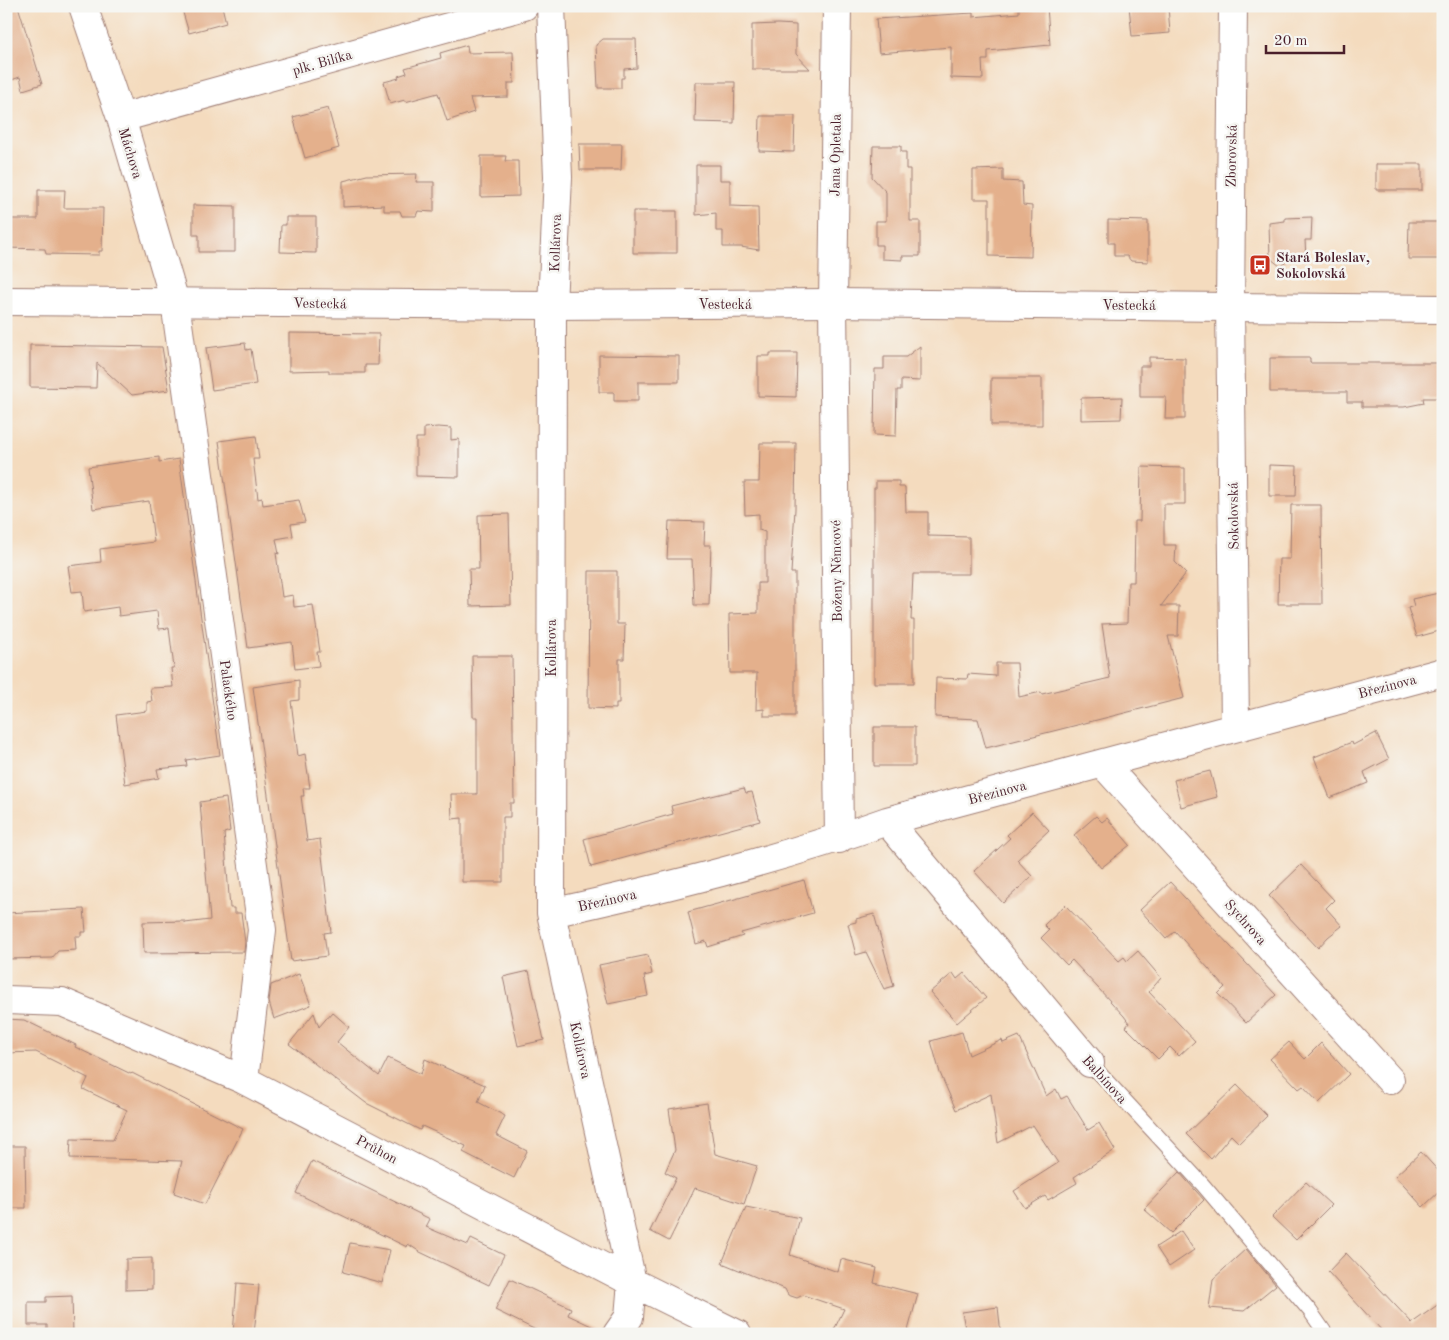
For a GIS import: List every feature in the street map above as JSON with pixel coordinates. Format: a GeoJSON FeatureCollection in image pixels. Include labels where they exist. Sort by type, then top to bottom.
{"type":"FeatureCollection","features":[{"type":"Feature","properties":{"kind":"street","name":"Máchova"},"geometry":{"type":"LineString","coordinates":[[83,6],[121,118],[175,302]]}},
{"type":"Feature","properties":{"kind":"street","name":"plk. Bilíka"},"geometry":{"type":"LineString","coordinates":[[121,118],[524,6]]}},
{"type":"Feature","properties":{"kind":"street","name":"Kollárova"},"geometry":{"type":"LineString","coordinates":[[551,6],[558,177],[552,305],[551,913],[632,1282],[628,1318],[617,1334]]}},
{"type":"Feature","properties":{"kind":"street","name":"Jana Opletala"},"geometry":{"type":"LineString","coordinates":[[833,303],[837,6]]}},
{"type":"Feature","properties":{"kind":"street","name":"Zborovská"},"geometry":{"type":"LineString","coordinates":[[1230,306],[1233,6]]}},
{"type":"Feature","properties":{"kind":"street","name":"Vestecká"},"geometry":{"type":"LineString","coordinates":[[6,301],[552,305],[833,303],[1443,309]]}},
{"type":"Feature","properties":{"kind":"street","name":"Palackého"},"geometry":{"type":"LineString","coordinates":[[175,302],[262,930],[244,1080]]}},
{"type":"Feature","properties":{"kind":"street","name":"Boženy Němcové"},"geometry":{"type":"LineString","coordinates":[[833,303],[839,839]]}},
{"type":"Feature","properties":{"kind":"street","name":"Sokolovská"},"geometry":{"type":"LineString","coordinates":[[1230,306],[1235,726]]}},
{"type":"Feature","properties":{"kind":"street","name":"Březinova"},"geometry":{"type":"LineString","coordinates":[[551,913],[668,887],[839,839],[887,822],[1103,764],[1235,726],[1443,672]]}},
{"type":"Feature","properties":{"kind":"street","name":"Sychrova"},"geometry":{"type":"LineString","coordinates":[[1103,764],[1390,1080]]}},
{"type":"Feature","properties":{"kind":"street","name":"Balbínova"},"geometry":{"type":"LineString","coordinates":[[887,822],[1090,1063]]}},
{"type":"Feature","properties":{"kind":"street","name":"Průhon"},"geometry":{"type":"LineString","coordinates":[[6,1000],[62,1002],[244,1080],[632,1282],[737,1334]]}},
{"type":"Feature","properties":{"kind":"lane","name":"Balbínova"},"geometry":{"type":"LineString","coordinates":[[1090,1063],[1203,1185],[1310,1311],[1326,1334]]}},
{"type":"Feature","properties":{"kind":"building"},"geometry":{"type":"Polygon","coordinates":[[[6,6],[18,6],[42,84],[23,90],[20,77],[6,82],[6,6]]]}},
{"type":"Feature","properties":{"kind":"building"},"geometry":{"type":"Polygon","coordinates":[[[181,6],[222,6],[226,23],[189,33],[181,6]]]}},
{"type":"Feature","properties":{"kind":"building"},"geometry":{"type":"Polygon","coordinates":[[[1129,6],[1168,6],[1170,33],[1132,36],[1129,6]]]}},
{"type":"Feature","properties":{"kind":"building"},"geometry":{"type":"Polygon","coordinates":[[[1047,7],[1050,45],[988,51],[988,60],[982,60],[983,79],[951,78],[951,47],[879,53],[876,19],[973,13],[973,17],[1019,13],[1019,8],[1047,7]]]}},
{"type":"Feature","properties":{"kind":"building"},"geometry":{"type":"Polygon","coordinates":[[[752,25],[796,25],[796,54],[810,69],[752,69],[752,25]]]}},
{"type":"Feature","properties":{"kind":"building"},"geometry":{"type":"Polygon","coordinates":[[[603,39],[636,39],[637,68],[624,69],[624,78],[621,78],[621,88],[598,88],[596,45],[603,39]]]}},
{"type":"Feature","properties":{"kind":"building"},"geometry":{"type":"Polygon","coordinates":[[[467,45],[468,53],[513,52],[514,83],[508,83],[508,97],[470,98],[474,112],[447,121],[438,93],[390,104],[384,82],[399,78],[398,76],[407,73],[405,68],[441,58],[440,53],[467,45]]]}},
{"type":"Feature","properties":{"kind":"building"},"geometry":{"type":"Polygon","coordinates":[[[696,82],[735,82],[734,123],[695,122],[696,82]]]}},
{"type":"Feature","properties":{"kind":"building"},"geometry":{"type":"Polygon","coordinates":[[[328,108],[339,148],[305,158],[293,117],[328,108]]]}},
{"type":"Feature","properties":{"kind":"building"},"geometry":{"type":"Polygon","coordinates":[[[760,116],[795,116],[794,152],[759,151],[760,116]]]}},
{"type":"Feature","properties":{"kind":"building"},"geometry":{"type":"Polygon","coordinates":[[[579,144],[622,144],[621,170],[580,170],[579,144]]]}},
{"type":"Feature","properties":{"kind":"building"},"geometry":{"type":"Polygon","coordinates":[[[873,146],[901,146],[901,152],[906,152],[906,169],[910,169],[910,221],[920,221],[920,256],[902,256],[902,260],[882,259],[882,245],[876,245],[876,221],[886,221],[886,192],[872,177],[873,146]]]}},
{"type":"Feature","properties":{"kind":"building"},"geometry":{"type":"Polygon","coordinates":[[[481,156],[506,156],[505,161],[518,161],[519,196],[481,197],[481,156]]]}},
{"type":"Feature","properties":{"kind":"building"},"geometry":{"type":"Polygon","coordinates":[[[1376,164],[1422,164],[1422,190],[1376,190],[1376,164]]]}},
{"type":"Feature","properties":{"kind":"building"},"geometry":{"type":"Polygon","coordinates":[[[696,165],[720,165],[720,180],[730,180],[730,206],[758,207],[759,250],[723,247],[723,231],[716,231],[716,213],[696,215],[696,165]]]}},
{"type":"Feature","properties":{"kind":"building"},"geometry":{"type":"Polygon","coordinates":[[[1003,169],[1003,181],[1022,182],[1023,205],[1032,206],[1031,257],[989,256],[989,199],[973,199],[973,170],[1003,169]]]}},
{"type":"Feature","properties":{"kind":"building"},"geometry":{"type":"Polygon","coordinates":[[[417,174],[416,182],[434,182],[434,212],[418,211],[416,216],[402,216],[400,211],[384,211],[384,205],[343,207],[343,181],[367,175],[417,174]]]}},
{"type":"Feature","properties":{"kind":"building"},"geometry":{"type":"Polygon","coordinates":[[[38,190],[65,190],[64,208],[103,208],[102,251],[99,251],[99,255],[46,254],[45,249],[6,248],[6,219],[38,219],[38,190]]]}},
{"type":"Feature","properties":{"kind":"building"},"geometry":{"type":"Polygon","coordinates":[[[193,205],[235,206],[235,252],[199,252],[199,235],[193,235],[193,205]]]}},
{"type":"Feature","properties":{"kind":"building"},"geometry":{"type":"Polygon","coordinates":[[[633,211],[677,211],[677,253],[633,253],[633,211]]]}},
{"type":"Feature","properties":{"kind":"building"},"geometry":{"type":"Polygon","coordinates":[[[286,217],[316,217],[316,253],[280,252],[281,225],[286,225],[286,217]]]}},
{"type":"Feature","properties":{"kind":"building"},"geometry":{"type":"Polygon","coordinates":[[[1312,217],[1311,240],[1305,240],[1306,258],[1289,258],[1281,267],[1270,258],[1269,223],[1285,221],[1285,218],[1312,217]]]}},
{"type":"Feature","properties":{"kind":"building"},"geometry":{"type":"Polygon","coordinates":[[[1108,220],[1148,221],[1148,262],[1131,261],[1127,256],[1114,256],[1114,243],[1108,243],[1108,220]]]}},
{"type":"Feature","properties":{"kind":"building"},"geometry":{"type":"Polygon","coordinates":[[[1409,222],[1443,222],[1443,259],[1408,259],[1409,222]]]}},
{"type":"Feature","properties":{"kind":"building"},"geometry":{"type":"Polygon","coordinates":[[[289,333],[379,334],[378,365],[365,365],[365,373],[329,373],[329,370],[289,371],[289,333]]]}},
{"type":"Feature","properties":{"kind":"building"},"geometry":{"type":"Polygon","coordinates":[[[245,343],[246,350],[251,349],[256,384],[212,390],[206,348],[245,343]]]}},
{"type":"Feature","properties":{"kind":"building"},"geometry":{"type":"Polygon","coordinates":[[[30,345],[162,347],[169,390],[132,395],[97,363],[96,388],[30,387],[30,345]]]}},
{"type":"Feature","properties":{"kind":"building"},"geometry":{"type":"Polygon","coordinates":[[[920,346],[920,381],[901,380],[901,390],[897,390],[896,436],[874,435],[875,369],[884,369],[884,357],[906,357],[920,346]]]}},
{"type":"Feature","properties":{"kind":"building"},"geometry":{"type":"Polygon","coordinates":[[[770,353],[797,353],[796,397],[758,396],[758,356],[770,356],[770,353]]]}},
{"type":"Feature","properties":{"kind":"building"},"geometry":{"type":"Polygon","coordinates":[[[599,355],[679,356],[679,382],[638,382],[638,401],[614,401],[614,392],[599,392],[599,355]]]}},
{"type":"Feature","properties":{"kind":"building"},"geometry":{"type":"Polygon","coordinates":[[[1149,357],[1185,358],[1185,419],[1165,419],[1166,397],[1140,397],[1140,366],[1149,366],[1149,357]]]}},
{"type":"Feature","properties":{"kind":"building"},"geometry":{"type":"Polygon","coordinates":[[[1270,358],[1310,358],[1310,363],[1443,363],[1443,398],[1423,398],[1424,403],[1404,407],[1362,407],[1362,402],[1347,402],[1347,392],[1270,392],[1270,358]]]}},
{"type":"Feature","properties":{"kind":"building"},"geometry":{"type":"Polygon","coordinates":[[[991,378],[1042,378],[1042,425],[991,425],[991,378]]]}},
{"type":"Feature","properties":{"kind":"building"},"geometry":{"type":"Polygon","coordinates":[[[1122,397],[1121,419],[1081,420],[1081,398],[1122,397]]]}},
{"type":"Feature","properties":{"kind":"building"},"geometry":{"type":"Polygon","coordinates":[[[424,428],[451,428],[451,440],[459,439],[459,477],[416,476],[416,438],[424,438],[424,428]]]}},
{"type":"Feature","properties":{"kind":"building"},"geometry":{"type":"Polygon","coordinates":[[[256,436],[259,459],[253,459],[258,499],[262,498],[263,505],[299,500],[305,522],[291,524],[293,536],[276,539],[279,554],[276,553],[282,597],[293,595],[294,607],[313,605],[320,652],[317,652],[319,666],[295,669],[292,642],[248,648],[219,441],[256,436]]]}},
{"type":"Feature","properties":{"kind":"building"},"geometry":{"type":"Polygon","coordinates":[[[760,443],[796,443],[795,509],[791,573],[795,573],[795,716],[764,716],[764,709],[756,710],[757,673],[730,673],[729,614],[758,613],[758,583],[765,583],[765,532],[759,530],[759,514],[745,515],[744,482],[759,482],[760,443]]]}},
{"type":"Feature","properties":{"kind":"building"},"geometry":{"type":"Polygon","coordinates":[[[159,457],[159,462],[179,459],[220,755],[186,760],[187,766],[157,769],[159,778],[125,784],[116,715],[147,711],[147,702],[152,701],[150,688],[173,687],[171,668],[174,668],[169,628],[159,629],[157,611],[119,616],[118,607],[84,612],[82,591],[72,592],[68,566],[101,562],[100,549],[154,542],[149,501],[93,509],[88,467],[159,457]]]}},
{"type":"Feature","properties":{"kind":"building"},"geometry":{"type":"Polygon","coordinates":[[[1269,465],[1297,466],[1296,496],[1269,496],[1269,465]]]}},
{"type":"Feature","properties":{"kind":"building"},"geometry":{"type":"Polygon","coordinates":[[[1141,467],[1185,468],[1185,504],[1164,504],[1164,545],[1176,545],[1175,562],[1186,573],[1161,606],[1179,606],[1178,636],[1168,636],[1184,698],[986,748],[978,719],[935,717],[936,678],[967,679],[968,674],[996,676],[996,663],[1017,663],[1019,697],[1041,692],[1042,694],[1110,678],[1102,624],[1127,623],[1128,582],[1134,582],[1135,521],[1140,521],[1141,467]]]}},
{"type":"Feature","properties":{"kind":"building"},"geometry":{"type":"Polygon","coordinates":[[[876,481],[899,481],[899,487],[905,487],[906,512],[928,512],[928,536],[969,537],[969,574],[913,574],[911,620],[914,620],[914,683],[874,683],[874,488],[876,488],[876,481]]]}},
{"type":"Feature","properties":{"kind":"building"},"geometry":{"type":"Polygon","coordinates":[[[1291,505],[1321,505],[1322,604],[1278,604],[1279,559],[1290,559],[1291,505]]]}},
{"type":"Feature","properties":{"kind":"building"},"geometry":{"type":"Polygon","coordinates":[[[509,514],[511,605],[470,606],[469,569],[479,569],[478,515],[509,514]]]}},
{"type":"Feature","properties":{"kind":"building"},"geometry":{"type":"Polygon","coordinates":[[[669,521],[705,522],[704,545],[711,545],[709,605],[694,605],[692,559],[667,559],[669,521]]]}},
{"type":"Feature","properties":{"kind":"building"},"geometry":{"type":"Polygon","coordinates":[[[589,571],[617,571],[617,624],[625,624],[624,659],[619,659],[619,703],[616,703],[616,709],[588,708],[589,571]]]}},
{"type":"Feature","properties":{"kind":"building"},"geometry":{"type":"Polygon","coordinates":[[[1443,592],[1443,630],[1417,637],[1408,608],[1414,606],[1412,599],[1443,592]]]}},
{"type":"Feature","properties":{"kind":"building"},"geometry":{"type":"Polygon","coordinates":[[[472,656],[512,656],[514,803],[510,803],[510,817],[503,817],[503,882],[462,882],[462,818],[452,819],[451,794],[477,794],[477,717],[473,717],[472,656]]]}},
{"type":"Feature","properties":{"kind":"building"},"geometry":{"type":"Polygon","coordinates":[[[299,680],[299,700],[291,701],[298,756],[305,754],[310,788],[303,788],[304,796],[301,796],[307,841],[320,839],[331,932],[324,933],[327,956],[291,961],[253,687],[299,680]]]}},
{"type":"Feature","properties":{"kind":"building"},"geometry":{"type":"Polygon","coordinates":[[[874,727],[915,727],[915,766],[874,766],[874,727]]]}},
{"type":"Feature","properties":{"kind":"building"},"geometry":{"type":"Polygon","coordinates":[[[1376,733],[1389,759],[1364,772],[1368,783],[1330,798],[1314,757],[1352,742],[1353,745],[1376,733]]]}},
{"type":"Feature","properties":{"kind":"building"},"geometry":{"type":"Polygon","coordinates":[[[1210,771],[1217,797],[1181,807],[1174,780],[1210,771]]]}},
{"type":"Feature","properties":{"kind":"building"},"geometry":{"type":"Polygon","coordinates":[[[744,788],[746,793],[752,792],[760,821],[591,867],[584,839],[673,814],[671,806],[744,788]]]}},
{"type":"Feature","properties":{"kind":"building"},"geometry":{"type":"Polygon","coordinates":[[[226,798],[230,831],[224,833],[230,908],[234,908],[234,913],[241,913],[245,942],[244,952],[144,953],[143,922],[185,921],[185,923],[210,920],[200,802],[226,798]]]}},
{"type":"Feature","properties":{"kind":"building"},"geometry":{"type":"Polygon","coordinates":[[[1032,812],[1049,830],[1017,860],[1032,876],[1003,903],[974,871],[1010,838],[1007,835],[1032,812]]]}},
{"type":"Feature","properties":{"kind":"building"},"geometry":{"type":"Polygon","coordinates":[[[1096,816],[1102,822],[1107,818],[1130,845],[1101,868],[1074,835],[1096,816]]]}},
{"type":"Feature","properties":{"kind":"building"},"geometry":{"type":"Polygon","coordinates":[[[1301,865],[1334,900],[1326,908],[1342,926],[1318,948],[1269,896],[1301,865]]]}},
{"type":"Feature","properties":{"kind":"building"},"geometry":{"type":"Polygon","coordinates":[[[804,880],[813,913],[741,933],[743,936],[708,947],[706,941],[696,944],[688,912],[804,880]]]}},
{"type":"Feature","properties":{"kind":"building"},"geometry":{"type":"Polygon","coordinates":[[[1170,882],[1276,995],[1246,1023],[1218,994],[1225,987],[1175,931],[1166,939],[1140,910],[1170,882]]]}},
{"type":"Feature","properties":{"kind":"building"},"geometry":{"type":"Polygon","coordinates":[[[1065,905],[1119,961],[1124,957],[1127,961],[1138,951],[1161,978],[1149,992],[1195,1041],[1179,1056],[1170,1047],[1158,1059],[1126,1027],[1129,1023],[1124,1016],[1072,960],[1067,965],[1041,938],[1049,930],[1044,925],[1065,905]]]}},
{"type":"Feature","properties":{"kind":"building"},"geometry":{"type":"Polygon","coordinates":[[[84,909],[86,932],[81,932],[81,936],[75,936],[76,950],[58,951],[52,958],[6,959],[6,913],[84,909]]]}},
{"type":"Feature","properties":{"kind":"building"},"geometry":{"type":"Polygon","coordinates":[[[874,914],[894,986],[884,989],[866,952],[856,955],[848,924],[856,922],[856,919],[874,914]]]}},
{"type":"Feature","properties":{"kind":"building"},"geometry":{"type":"Polygon","coordinates":[[[648,955],[652,974],[644,976],[648,996],[608,1004],[599,965],[648,955]]]}},
{"type":"Feature","properties":{"kind":"building"},"geometry":{"type":"Polygon","coordinates":[[[529,971],[544,1040],[518,1046],[503,977],[529,971]]]}},
{"type":"Feature","properties":{"kind":"building"},"geometry":{"type":"Polygon","coordinates":[[[953,973],[957,979],[964,973],[986,998],[957,1023],[930,992],[953,973]]]}},
{"type":"Feature","properties":{"kind":"building"},"geometry":{"type":"Polygon","coordinates":[[[299,974],[311,1005],[274,1019],[269,1002],[271,985],[299,974]]]}},
{"type":"Feature","properties":{"kind":"building"},"geometry":{"type":"Polygon","coordinates":[[[332,1012],[349,1027],[337,1042],[379,1076],[388,1058],[421,1074],[425,1059],[485,1085],[478,1102],[505,1116],[496,1135],[527,1151],[514,1178],[463,1152],[466,1146],[422,1126],[420,1130],[366,1103],[289,1044],[314,1013],[319,1027],[332,1012]]]}},
{"type":"Feature","properties":{"kind":"building"},"geometry":{"type":"Polygon","coordinates":[[[6,1019],[24,1020],[243,1129],[205,1204],[174,1193],[182,1161],[70,1158],[71,1139],[113,1140],[127,1110],[83,1089],[88,1078],[36,1052],[6,1053],[6,1019]]]}},
{"type":"Feature","properties":{"kind":"building"},"geometry":{"type":"Polygon","coordinates":[[[962,1032],[969,1055],[1002,1040],[1003,1043],[1019,1036],[1046,1096],[1056,1089],[1061,1099],[1067,1096],[1088,1130],[1099,1123],[1115,1150],[1074,1177],[1077,1183],[1048,1200],[1045,1196],[1025,1208],[1014,1191],[1058,1163],[1033,1125],[998,1143],[991,1094],[956,1110],[940,1073],[931,1041],[962,1032]]]}},
{"type":"Feature","properties":{"kind":"building"},"geometry":{"type":"Polygon","coordinates":[[[1289,1042],[1305,1059],[1321,1043],[1349,1074],[1319,1103],[1303,1086],[1299,1089],[1270,1059],[1289,1042]]]}},
{"type":"Feature","properties":{"kind":"building"},"geometry":{"type":"Polygon","coordinates":[[[1237,1085],[1267,1116],[1239,1143],[1231,1135],[1211,1159],[1186,1134],[1237,1085]]]}},
{"type":"Feature","properties":{"kind":"building"},"geometry":{"type":"Polygon","coordinates":[[[707,1103],[715,1154],[757,1166],[744,1204],[695,1188],[669,1241],[650,1231],[676,1178],[665,1172],[675,1150],[669,1109],[707,1103]]]}},
{"type":"Feature","properties":{"kind":"building"},"geometry":{"type":"Polygon","coordinates":[[[6,1146],[25,1146],[26,1208],[6,1208],[6,1146]]]}},
{"type":"Feature","properties":{"kind":"building"},"geometry":{"type":"Polygon","coordinates":[[[1421,1152],[1443,1176],[1443,1188],[1423,1207],[1395,1176],[1421,1152]]]}},
{"type":"Feature","properties":{"kind":"building"},"geometry":{"type":"Polygon","coordinates":[[[312,1161],[430,1219],[426,1227],[468,1245],[471,1239],[504,1255],[489,1285],[420,1252],[408,1244],[407,1247],[296,1193],[312,1161]]]}},
{"type":"Feature","properties":{"kind":"building"},"geometry":{"type":"Polygon","coordinates":[[[1179,1172],[1204,1200],[1171,1233],[1144,1209],[1179,1172]]]}},
{"type":"Feature","properties":{"kind":"building"},"geometry":{"type":"Polygon","coordinates":[[[1306,1182],[1331,1205],[1296,1240],[1272,1217],[1306,1182]]]}},
{"type":"Feature","properties":{"kind":"building"},"geometry":{"type":"Polygon","coordinates":[[[746,1207],[800,1218],[790,1255],[838,1272],[841,1259],[877,1268],[874,1283],[918,1294],[907,1334],[832,1334],[844,1309],[803,1295],[797,1298],[788,1295],[785,1289],[722,1263],[746,1207]]]}},
{"type":"Feature","properties":{"kind":"building"},"geometry":{"type":"Polygon","coordinates":[[[1181,1231],[1194,1250],[1169,1267],[1156,1247],[1181,1231]]]}},
{"type":"Feature","properties":{"kind":"building"},"geometry":{"type":"Polygon","coordinates":[[[350,1243],[390,1250],[382,1283],[343,1272],[350,1243]]]}},
{"type":"Feature","properties":{"kind":"building"},"geometry":{"type":"Polygon","coordinates":[[[1246,1249],[1276,1285],[1244,1311],[1209,1308],[1213,1279],[1246,1249]]]}},
{"type":"Feature","properties":{"kind":"building"},"geometry":{"type":"Polygon","coordinates":[[[1346,1253],[1412,1323],[1443,1301],[1443,1334],[1385,1334],[1328,1272],[1346,1253]]]}},
{"type":"Feature","properties":{"kind":"building"},"geometry":{"type":"Polygon","coordinates":[[[152,1258],[152,1289],[126,1290],[126,1259],[152,1258]]]}},
{"type":"Feature","properties":{"kind":"building"},"geometry":{"type":"Polygon","coordinates":[[[510,1279],[571,1308],[568,1315],[602,1331],[602,1334],[544,1334],[495,1310],[510,1279]]]}},
{"type":"Feature","properties":{"kind":"building"},"geometry":{"type":"Polygon","coordinates":[[[237,1283],[259,1285],[254,1334],[233,1334],[237,1283]]]}},
{"type":"Feature","properties":{"kind":"building"},"geometry":{"type":"Polygon","coordinates":[[[72,1296],[73,1334],[47,1334],[47,1325],[28,1325],[28,1302],[46,1302],[46,1297],[72,1296]]]}},
{"type":"Feature","properties":{"kind":"building"},"geometry":{"type":"Polygon","coordinates":[[[998,1307],[1001,1334],[966,1334],[962,1312],[998,1307]]]}},
{"type":"Feature","properties":{"kind":"place","name":"Stará Boleslav, Sokolovská"},"geometry":{"type":"Point","coordinates":[1260,265]}}]}
